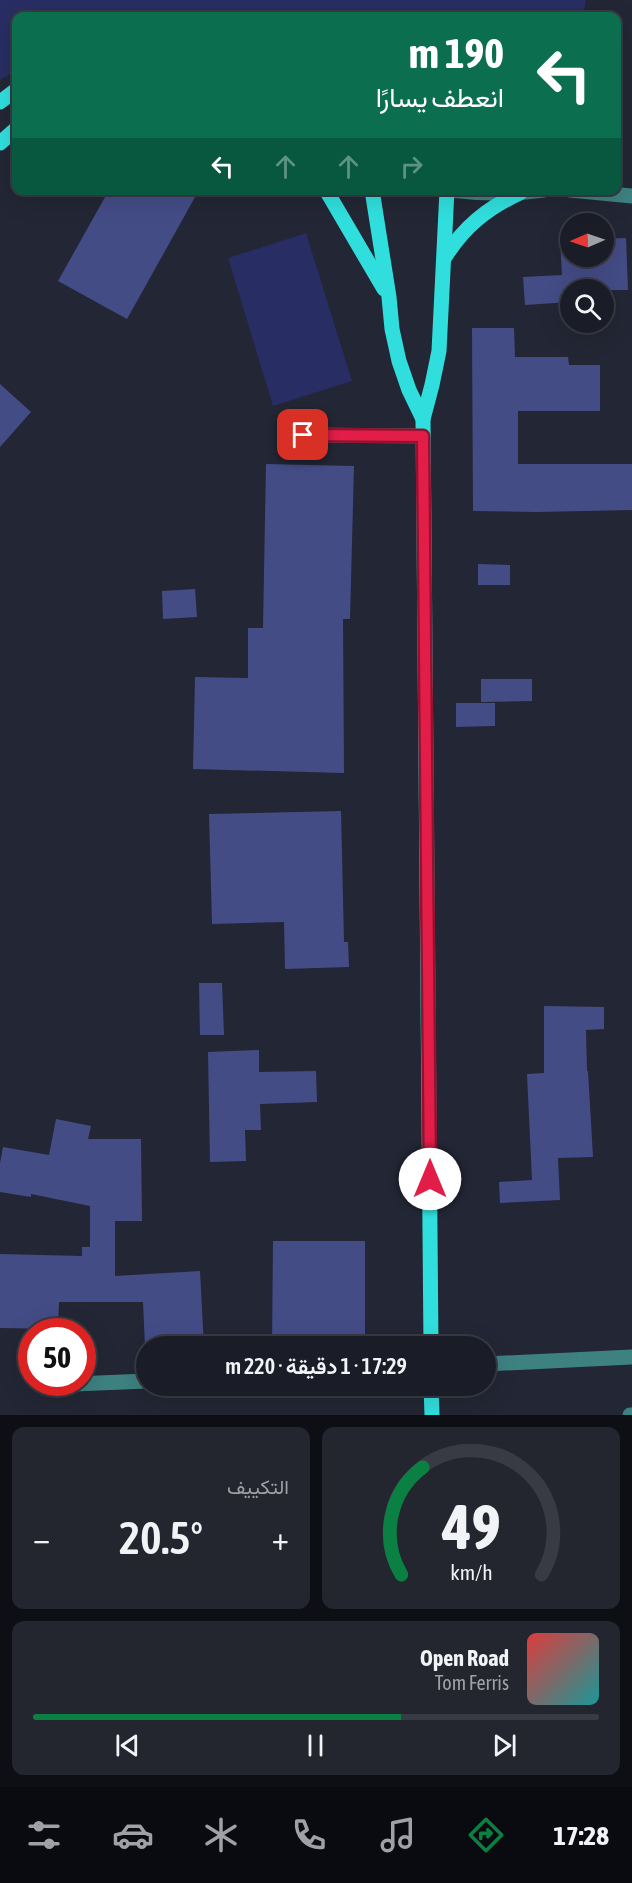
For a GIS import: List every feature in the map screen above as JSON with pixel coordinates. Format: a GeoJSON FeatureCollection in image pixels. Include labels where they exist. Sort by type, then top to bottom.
{"type":"FeatureCollection","features":[{"type":"Feature","properties":{"kind":"main road"},"geometry":{"type":"LineString","coordinates":[[0,142],[12,132]]}},
{"type":"Feature","properties":{"kind":"main road"},"geometry":{"type":"LineString","coordinates":[[329,195],[389,297]]}},
{"type":"Feature","properties":{"kind":"main road"},"geometry":{"type":"LineString","coordinates":[[373,195],[392,329],[399,361],[409,390],[423,419]]}},
{"type":"Feature","properties":{"kind":"main road"},"geometry":{"type":"LineString","coordinates":[[431,1336],[423,419],[439,351],[448,195]]}},
{"type":"Feature","properties":{"kind":"main road"},"geometry":{"type":"LineString","coordinates":[[444,260],[455,241],[470,224],[493,206],[516,195]]}},
{"type":"Feature","properties":{"kind":"main road"},"geometry":{"type":"LineString","coordinates":[[431,1396],[432,1415]]}},
{"type":"Feature","properties":{"kind":"street"},"geometry":{"type":"LineString","coordinates":[[303,435],[423,436]]}},
{"type":"Feature","properties":{"kind":"street"},"geometry":{"type":"LineString","coordinates":[[496,1364],[632,1357]]}},
{"type":"Feature","properties":{"kind":"street"},"geometry":{"type":"LineString","coordinates":[[96,1383],[136,1381]]}},
{"type":"Feature","properties":{"kind":"shaded area"},"geometry":{"type":"Polygon","coordinates":[[[0,0],[586,0],[584,12],[12,12],[12,73],[0,80],[0,0]]]}},
{"type":"Feature","properties":{"kind":"shaded area"},"geometry":{"type":"Polygon","coordinates":[[[306,233],[352,381],[273,406],[228,258],[306,233]]]}},
{"type":"Feature","properties":{"kind":"building"},"geometry":{"type":"Polygon","coordinates":[[[106,195],[196,195],[127,319],[58,281],[106,195]]]}},
{"type":"Feature","properties":{"kind":"building"},"geometry":{"type":"Polygon","coordinates":[[[626,238],[628,290],[614,290],[614,279],[560,279],[560,303],[525,305],[523,277],[562,275],[562,267],[614,267],[614,239],[626,238]]]}},
{"type":"Feature","properties":{"kind":"building"},"geometry":{"type":"Polygon","coordinates":[[[472,328],[514,328],[515,357],[568,357],[569,365],[600,365],[600,411],[518,411],[518,464],[632,464],[632,510],[473,511],[472,328]]]}},
{"type":"Feature","properties":{"kind":"building"},"geometry":{"type":"Polygon","coordinates":[[[0,384],[31,412],[0,447],[0,384]]]}},
{"type":"Feature","properties":{"kind":"building"},"geometry":{"type":"Polygon","coordinates":[[[266,464],[354,466],[350,619],[343,619],[344,773],[193,769],[195,677],[248,678],[248,628],[263,628],[266,464]]]}},
{"type":"Feature","properties":{"kind":"building"},"geometry":{"type":"Polygon","coordinates":[[[478,564],[510,565],[510,585],[478,585],[478,564]]]}},
{"type":"Feature","properties":{"kind":"building"},"geometry":{"type":"Polygon","coordinates":[[[195,589],[197,617],[163,619],[162,591],[195,589]]]}},
{"type":"Feature","properties":{"kind":"building"},"geometry":{"type":"Polygon","coordinates":[[[481,679],[532,679],[532,701],[481,702],[481,679]]]}},
{"type":"Feature","properties":{"kind":"building"},"geometry":{"type":"Polygon","coordinates":[[[456,703],[495,703],[495,726],[456,727],[456,703]]]}},
{"type":"Feature","properties":{"kind":"building"},"geometry":{"type":"Polygon","coordinates":[[[341,811],[344,942],[348,942],[349,967],[285,969],[284,922],[212,924],[209,814],[341,811]]]}},
{"type":"Feature","properties":{"kind":"building"},"geometry":{"type":"Polygon","coordinates":[[[199,983],[222,983],[224,1035],[200,1035],[199,983]]]}},
{"type":"Feature","properties":{"kind":"building"},"geometry":{"type":"Polygon","coordinates":[[[544,1006],[604,1007],[604,1029],[586,1030],[593,1157],[558,1158],[560,1200],[500,1203],[499,1182],[532,1180],[527,1074],[544,1073],[544,1006]]]}},
{"type":"Feature","properties":{"kind":"building"},"geometry":{"type":"Polygon","coordinates":[[[259,1050],[259,1072],[316,1071],[317,1102],[260,1104],[261,1130],[245,1130],[246,1161],[210,1162],[208,1052],[259,1050]]]}},
{"type":"Feature","properties":{"kind":"building"},"geometry":{"type":"Polygon","coordinates":[[[56,1119],[91,1126],[88,1139],[141,1139],[142,1221],[115,1221],[115,1276],[200,1271],[203,1336],[145,1336],[143,1302],[59,1302],[58,1318],[18,1318],[18,1328],[0,1328],[0,1254],[82,1256],[82,1247],[90,1247],[90,1206],[31,1194],[31,1197],[0,1192],[0,1163],[3,1147],[49,1155],[56,1119]]]}},
{"type":"Feature","properties":{"kind":"building"},"geometry":{"type":"Polygon","coordinates":[[[273,1241],[365,1241],[365,1336],[272,1336],[273,1241]]]}},
{"type":"Feature","properties":{"kind":"route"},"geometry":{"type":"LineString","coordinates":[[303,435],[423,436],[430,1179]]}}]}
